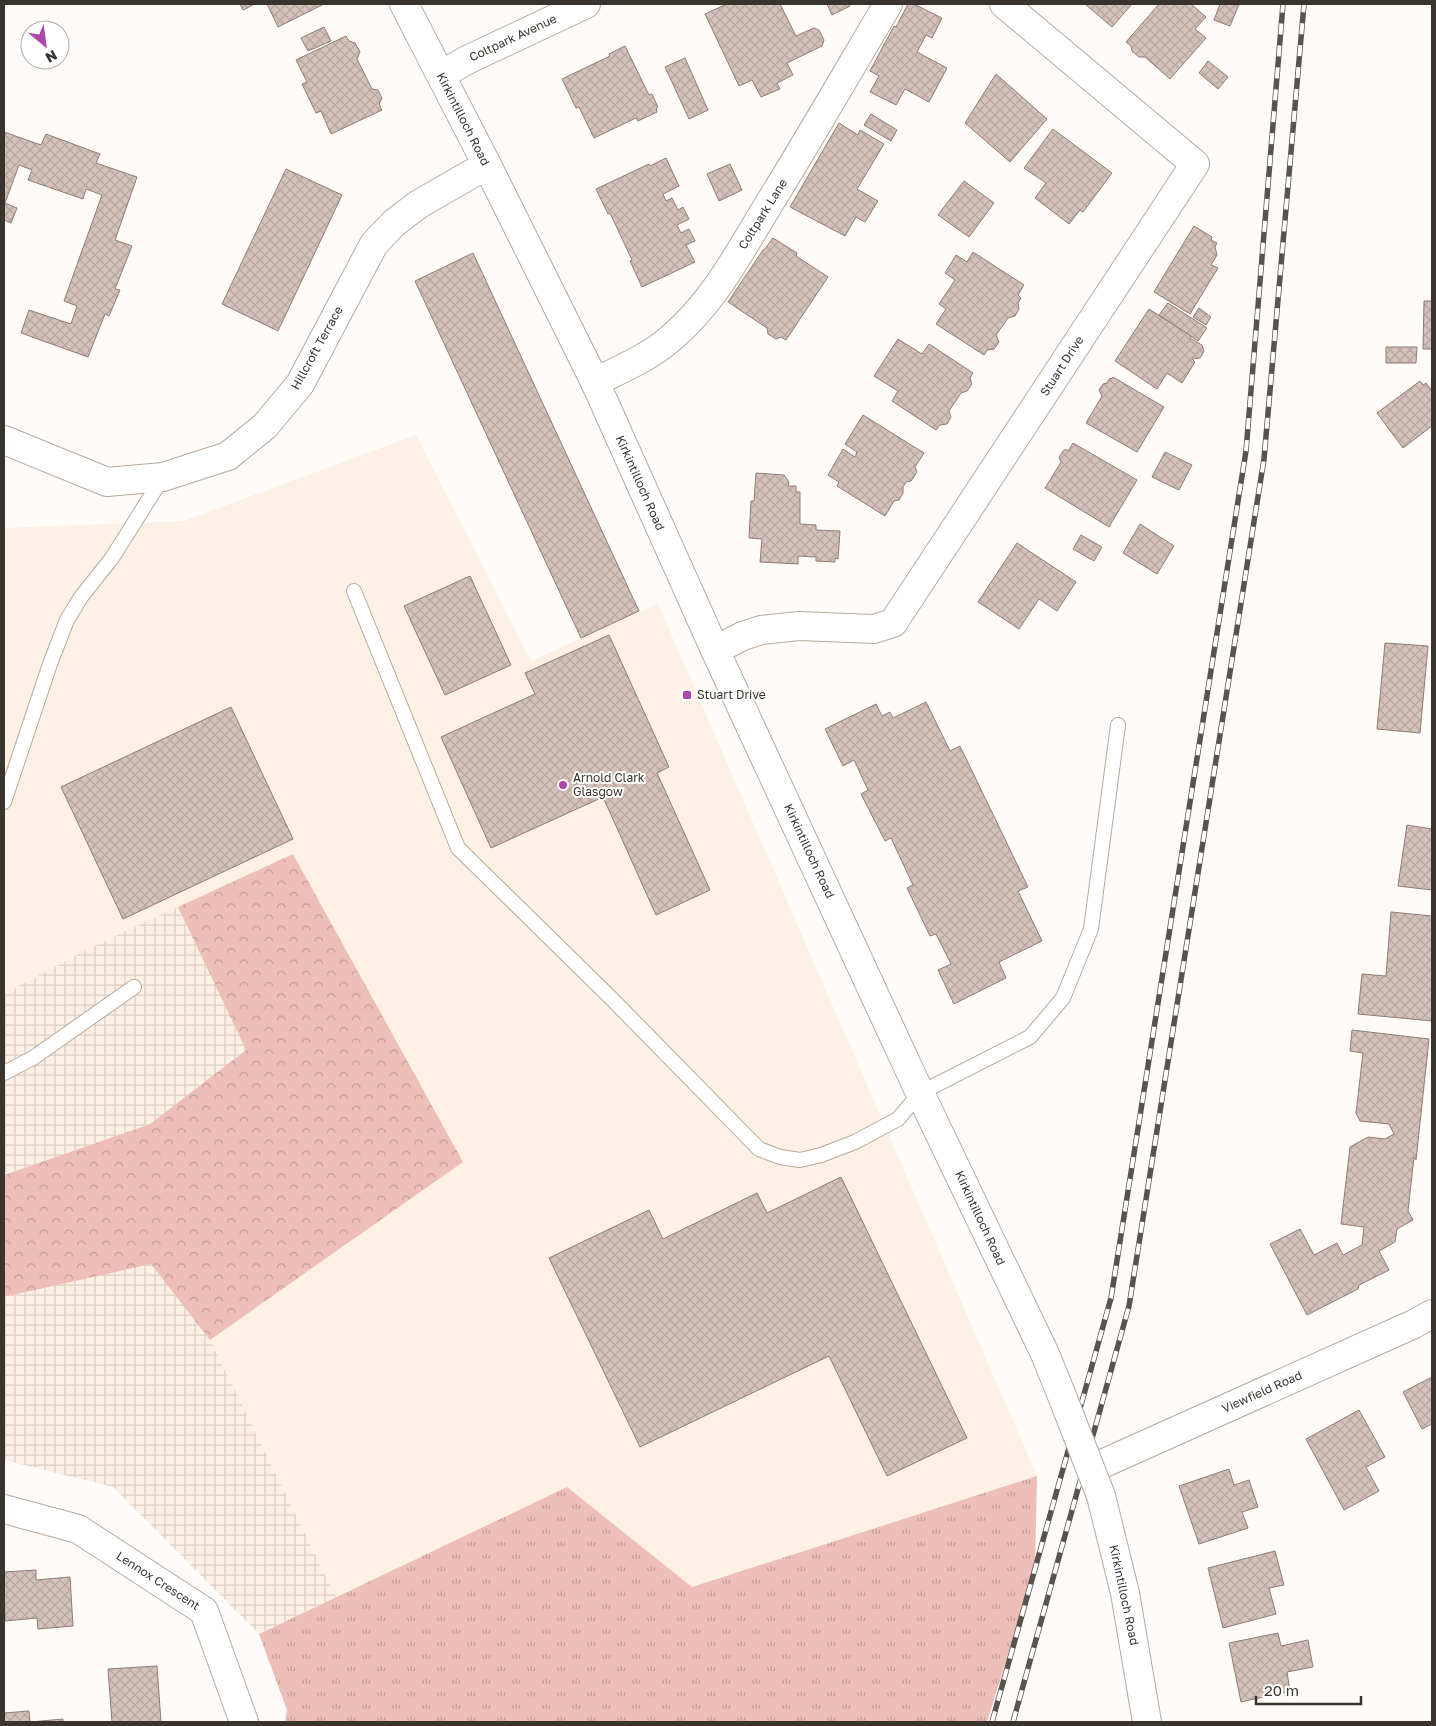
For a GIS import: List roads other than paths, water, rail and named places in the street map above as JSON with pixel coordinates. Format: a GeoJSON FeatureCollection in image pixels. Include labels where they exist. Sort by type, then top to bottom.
{"type":"FeatureCollection","features":[{"type":"Feature","properties":{"kind":"street","name":"Kirkintilloch Road"},"geometry":{"type":"LineString","coordinates":[[404,4],[595,382],[715,650],[920,1093],[1045,1354],[1064,1401],[1100,1465],[1101,1496],[1125,1593],[1147,1722]]}},
{"type":"Feature","properties":{"kind":"street","name":"Coltpark Avenue"},"geometry":{"type":"LineString","coordinates":[[441,75],[467,60],[586,4]]}},
{"type":"Feature","properties":{"kind":"street","name":"Coltpark Lane"},"geometry":{"type":"LineString","coordinates":[[595,382],[648,356],[670,340],[690,322],[718,287],[888,4]]}},
{"type":"Feature","properties":{"kind":"street","name":"Stuart Drive"},"geometry":{"type":"LineString","coordinates":[[715,650],[743,636],[761,630],[799,626],[874,629],[893,623],[1195,164],[1004,4]]}},
{"type":"Feature","properties":{"kind":"street","name":"Hillcroft Terrace"},"geometry":{"type":"LineString","coordinates":[[4,440],[107,482],[163,477],[228,456],[264,426],[300,384],[374,244],[394,223],[413,209],[487,165]]}},
{"type":"Feature","properties":{"kind":"street","name":"Viewfield Road"},"geometry":{"type":"LineString","coordinates":[[1100,1465],[1432,1314]]}},
{"type":"Feature","properties":{"kind":"street","name":"Lennox Crescent"},"geometry":{"type":"LineString","coordinates":[[4,1509],[78,1529],[204,1611],[244,1722]]}},
{"type":"Feature","properties":{"kind":"lane"},"geometry":{"type":"LineString","coordinates":[[4,802],[50,664],[67,620],[80,597],[112,558],[163,477]]}},
{"type":"Feature","properties":{"kind":"lane"},"geometry":{"type":"LineString","coordinates":[[354,591],[458,848],[612,999],[759,1149],[780,1157],[800,1160],[821,1155],[855,1142],[898,1119],[920,1093],[1030,1037],[1063,998],[1091,929],[1118,725]]}},
{"type":"Feature","properties":{"kind":"lane"},"geometry":{"type":"LineString","coordinates":[[4,1072],[33,1058],[134,987]]}},
{"type":"Feature","properties":{"kind":"railway"},"geometry":{"type":"LineString","coordinates":[[992,1722],[1111,1298],[1246,451],[1283,4]]}},
{"type":"Feature","properties":{"kind":"railway"},"geometry":{"type":"LineString","coordinates":[[1013,1722],[1129,1306],[1264,459],[1304,4]]}},
{"type":"Feature","properties":{"kind":"place","name":"Stuart Drive"},"geometry":{"type":"Point","coordinates":[687,695]}},
{"type":"Feature","properties":{"kind":"place","name":"Arnold Clark Glasgow"},"geometry":{"type":"Point","coordinates":[563,785]}}]}
